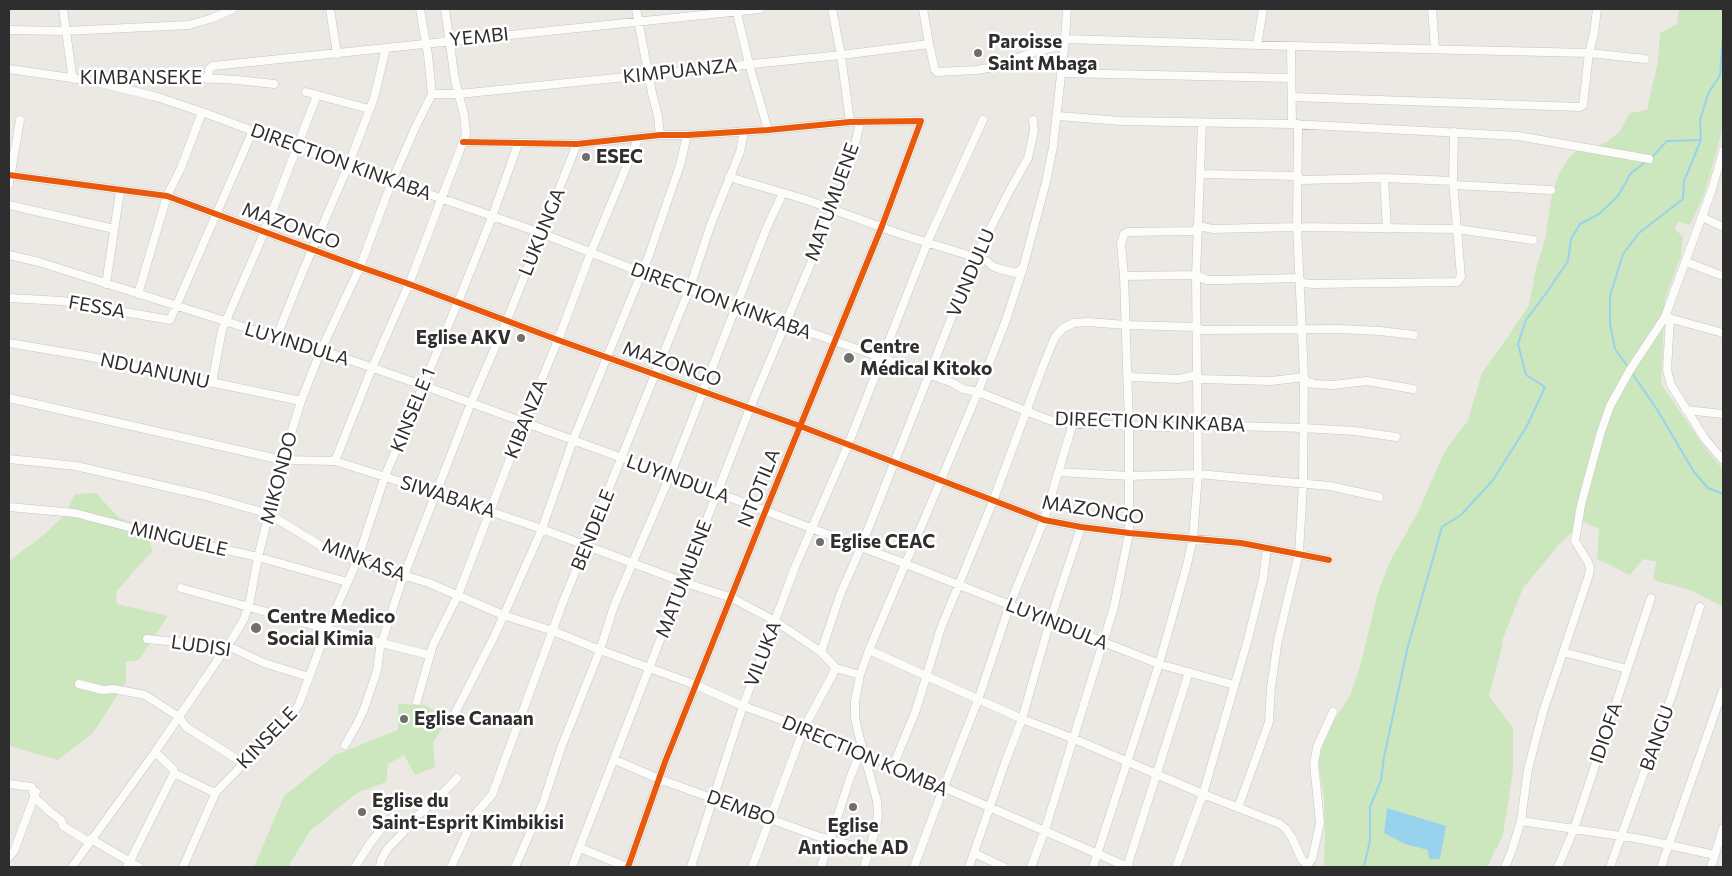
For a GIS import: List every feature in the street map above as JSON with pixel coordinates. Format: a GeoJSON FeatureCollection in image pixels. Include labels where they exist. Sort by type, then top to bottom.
{"type":"FeatureCollection","features":[{"type":"Feature","properties":{"kind":"street"},"geometry":{"type":"LineString","coordinates":[[63,9],[72,74],[75,78]]}},
{"type":"Feature","properties":{"kind":"street"},"geometry":{"type":"LineString","coordinates":[[9,30],[65,31],[189,25],[213,18],[232,9]]}},
{"type":"Feature","properties":{"kind":"street"},"geometry":{"type":"LineString","coordinates":[[330,9],[337,54]]}},
{"type":"Feature","properties":{"kind":"street"},"geometry":{"type":"LineString","coordinates":[[420,9],[432,94]]}},
{"type":"Feature","properties":{"kind":"street"},"geometry":{"type":"LineString","coordinates":[[335,461],[372,368],[409,284],[466,134],[445,9]]}},
{"type":"Feature","properties":{"kind":"street"},"geometry":{"type":"LineString","coordinates":[[636,9],[658,116],[660,135]]}},
{"type":"Feature","properties":{"kind":"street","name":"YEMBI"},"geometry":{"type":"LineString","coordinates":[[208,78],[209,69],[213,66],[760,9]]}},
{"type":"Feature","properties":{"kind":"street"},"geometry":{"type":"LineString","coordinates":[[832,9],[842,55],[850,122]]}},
{"type":"Feature","properties":{"kind":"street"},"geometry":{"type":"LineString","coordinates":[[923,9],[935,70],[941,72],[994,67],[1034,52],[1054,47],[1065,39],[1589,53],[1644,59]]}},
{"type":"Feature","properties":{"kind":"street"},"geometry":{"type":"LineString","coordinates":[[864,867],[878,815],[877,801],[856,718],[855,701],[860,675],[978,392],[1006,320],[1023,268],[1046,182],[1053,147],[1067,9]]}},
{"type":"Feature","properties":{"kind":"street"},"geometry":{"type":"LineString","coordinates":[[1257,45],[1263,9]]}},
{"type":"Feature","properties":{"kind":"street"},"geometry":{"type":"LineString","coordinates":[[1432,9],[1435,49]]}},
{"type":"Feature","properties":{"kind":"street"},"geometry":{"type":"LineString","coordinates":[[1292,97],[1580,107],[1584,105],[1589,53],[1597,9]]}},
{"type":"Feature","properties":{"kind":"street"},"geometry":{"type":"LineString","coordinates":[[737,10],[749,64],[768,130]]}},
{"type":"Feature","properties":{"kind":"street","name":"KIMPUANZA"},"geometry":{"type":"LineString","coordinates":[[432,94],[459,94],[842,55],[929,44]]}},
{"type":"Feature","properties":{"kind":"street"},"geometry":{"type":"LineString","coordinates":[[1238,808],[1269,722],[1271,687],[1278,640],[1299,553],[1303,484],[1302,428],[1304,377],[1297,227],[1298,176],[1292,97],[1291,46]]}},
{"type":"Feature","properties":{"kind":"street"},"geometry":{"type":"LineString","coordinates":[[276,338],[348,166],[374,98],[386,48]]}},
{"type":"Feature","properties":{"kind":"street","name":"KIMBANSEKE"},"geometry":{"type":"LineString","coordinates":[[9,69],[92,81],[167,76],[274,84]]}},
{"type":"Feature","properties":{"kind":"street"},"geometry":{"type":"LineString","coordinates":[[1061,74],[1291,78]]}},
{"type":"Feature","properties":{"kind":"street","name":"DIRECTION KINKABA"},"geometry":{"type":"LineString","coordinates":[[92,81],[157,97],[253,130],[348,166],[541,233],[689,290],[953,383],[971,392],[978,392],[1049,420],[1129,426],[1180,427],[1198,425],[1302,428],[1355,431],[1396,438]]}},
{"type":"Feature","properties":{"kind":"street"},"geometry":{"type":"LineString","coordinates":[[306,92],[369,109]]}},
{"type":"Feature","properties":{"kind":"street","name":"MIKONDO"},"geometry":{"type":"LineString","coordinates":[[72,867],[155,752],[228,646],[244,619],[282,460],[302,401],[321,350],[360,268],[392,181],[432,94]]}},
{"type":"Feature","properties":{"kind":"street"},"geometry":{"type":"LineString","coordinates":[[212,383],[222,330],[264,233],[317,96]]}},
{"type":"Feature","properties":{"kind":"street"},"geometry":{"type":"LineString","coordinates":[[138,294],[167,196],[181,168],[202,112]]}},
{"type":"Feature","properties":{"kind":"street"},"geometry":{"type":"LineString","coordinates":[[1056,119],[1058,116],[1121,121],[1295,124],[1518,136],[1649,159]]}},
{"type":"Feature","properties":{"kind":"street"},"geometry":{"type":"LineString","coordinates":[[9,184],[20,120]]}},
{"type":"Feature","properties":{"kind":"street","name":"VILUKA"},"geometry":{"type":"LineString","coordinates":[[691,867],[743,706],[795,567],[848,445],[927,243],[983,120]]}},
{"type":"Feature","properties":{"kind":"street","name":"VUNDULU"},"geometry":{"type":"LineString","coordinates":[[821,652],[840,595],[861,548],[975,258],[1028,158],[1033,138],[1034,120]]}},
{"type":"Feature","properties":{"kind":"street","name":"NTOTILA"},"geometry":{"type":"LineString","coordinates":[[627,867],[696,685],[882,226],[921,121],[860,123]]}},
{"type":"Feature","properties":{"kind":"street"},"geometry":{"type":"LineString","coordinates":[[463,142],[577,144],[638,139],[660,135],[687,135],[850,122],[860,123]]}},
{"type":"Feature","properties":{"kind":"street","name":"MATUMUENE"},"geometry":{"type":"LineString","coordinates":[[572,867],[750,408],[833,209],[840,186],[850,166],[860,123]]}},
{"type":"Feature","properties":{"kind":"street"},"geometry":{"type":"LineString","coordinates":[[1093,867],[1159,664],[1193,538],[1198,474],[1196,275],[1202,123]]}},
{"type":"Feature","properties":{"kind":"street"},"geometry":{"type":"LineString","coordinates":[[175,306],[217,216],[253,130]]}},
{"type":"Feature","properties":{"kind":"street","name":"BENDELE"},"geometry":{"type":"LineString","coordinates":[[451,867],[476,813],[492,794],[553,631],[689,290],[729,177],[740,152],[744,131]]}},
{"type":"Feature","properties":{"kind":"street"},"geometry":{"type":"LineString","coordinates":[[1299,278],[1302,283],[1313,284],[1457,282],[1462,277],[1456,230],[1454,132]]}},
{"type":"Feature","properties":{"kind":"street"},"geometry":{"type":"LineString","coordinates":[[9,134],[17,135]]}},
{"type":"Feature","properties":{"kind":"street"},"geometry":{"type":"LineString","coordinates":[[453,717],[494,636],[542,529],[574,440],[643,273],[680,166],[687,135]]}},
{"type":"Feature","properties":{"kind":"street","name":"KIBANZA"},"geometry":{"type":"LineString","coordinates":[[417,700],[429,655],[458,595],[591,252],[638,139]]}},
{"type":"Feature","properties":{"kind":"street","name":"KINSELE 1"},"geometry":{"type":"LineString","coordinates":[[309,677],[327,629],[357,562],[385,476],[458,302],[492,217],[518,144]]}},
{"type":"Feature","properties":{"kind":"street","name":"LUKUNGA"},"geometry":{"type":"LineString","coordinates":[[345,745],[364,709],[377,671],[382,643],[404,576],[436,493],[577,144]]}},
{"type":"Feature","properties":{"kind":"street"},"geometry":{"type":"LineString","coordinates":[[1505,867],[1521,821],[1528,769],[1543,712],[1589,575],[1590,568],[1588,562],[1575,541],[1580,505],[1600,435],[1610,406],[1630,370],[1667,317],[1721,167],[1723,150]]}},
{"type":"Feature","properties":{"kind":"street"},"geometry":{"type":"LineString","coordinates":[[1201,174],[1298,176],[1302,180],[1384,178],[1551,190]]}},
{"type":"Feature","properties":{"kind":"street","name":"MAZONGO"},"geometry":{"type":"LineString","coordinates":[[10,175],[167,196],[607,358],[800,426],[1044,520],[1081,528],[1193,538],[1267,548],[1329,560]]}},
{"type":"Feature","properties":{"kind":"street"},"geometry":{"type":"LineString","coordinates":[[729,177],[833,209],[927,243],[988,261],[992,266],[1016,273],[1023,268]]}},
{"type":"Feature","properties":{"kind":"street"},"geometry":{"type":"LineString","coordinates":[[1384,178],[1387,229]]}},
{"type":"Feature","properties":{"kind":"street"},"geometry":{"type":"LineString","coordinates":[[106,284],[120,190]]}},
{"type":"Feature","properties":{"kind":"street"},"geometry":{"type":"LineString","coordinates":[[515,867],[535,822],[561,748],[600,650],[614,606],[670,476],[767,227],[783,193]]}},
{"type":"Feature","properties":{"kind":"street"},"geometry":{"type":"LineString","coordinates":[[9,205],[114,230]]}},
{"type":"Feature","properties":{"kind":"street"},"geometry":{"type":"LineString","coordinates":[[1702,217],[1723,227]]}},
{"type":"Feature","properties":{"kind":"street"},"geometry":{"type":"LineString","coordinates":[[1198,226],[1212,229],[1297,227],[1456,230],[1533,240]]}},
{"type":"Feature","properties":{"kind":"street"},"geometry":{"type":"LineString","coordinates":[[1031,867],[1045,830],[1114,607],[1129,533],[1129,426],[1124,276],[1121,244],[1124,234],[1128,232],[1195,231],[1198,226]]}},
{"type":"Feature","properties":{"kind":"street","name":"LUYINDULA"},"geometry":{"type":"LineString","coordinates":[[9,255],[39,262],[276,338],[321,350],[422,385],[906,564],[1159,664],[1234,685]]}},
{"type":"Feature","properties":{"kind":"street"},"geometry":{"type":"LineString","coordinates":[[1686,262],[1723,276]]}},
{"type":"Feature","properties":{"kind":"street"},"geometry":{"type":"LineString","coordinates":[[1124,276],[1196,275],[1207,280],[1299,278]]}},
{"type":"Feature","properties":{"kind":"street","name":"FESSA"},"geometry":{"type":"LineString","coordinates":[[9,298],[62,301],[168,320],[171,318],[175,306]]}},
{"type":"Feature","properties":{"kind":"street"},"geometry":{"type":"LineString","coordinates":[[1667,317],[1723,334]]}},
{"type":"Feature","properties":{"kind":"street"},"geometry":{"type":"LineString","coordinates":[[1667,317],[1667,370],[1671,385],[1705,439],[1723,460]]}},
{"type":"Feature","properties":{"kind":"street"},"geometry":{"type":"LineString","coordinates":[[893,766],[916,710],[942,628],[1055,338],[1063,328],[1074,323],[1088,322],[1197,327],[1201,330],[1302,329],[1380,331],[1414,335]]}},
{"type":"Feature","properties":{"kind":"street","name":"NDUANUNU"},"geometry":{"type":"LineString","coordinates":[[9,343],[86,356],[302,401]]}},
{"type":"Feature","properties":{"kind":"street"},"geometry":{"type":"LineString","coordinates":[[1127,372],[1132,378],[1179,379],[1197,375]]}},
{"type":"Feature","properties":{"kind":"street"},"geometry":{"type":"LineString","coordinates":[[1197,375],[1201,379],[1212,380],[1271,381],[1304,377]]}},
{"type":"Feature","properties":{"kind":"street"},"geometry":{"type":"LineString","coordinates":[[1304,377],[1307,382],[1315,384],[1333,385],[1367,382],[1413,389]]}},
{"type":"Feature","properties":{"kind":"street","name":"SIWABAKA"},"geometry":{"type":"LineString","coordinates":[[9,398],[282,460],[335,461],[385,476],[491,511],[633,564],[732,598],[775,621],[821,652],[836,668]]}},
{"type":"Feature","properties":{"kind":"street"},"geometry":{"type":"LineString","coordinates":[[1686,410],[1723,414]]}},
{"type":"Feature","properties":{"kind":"street"},"geometry":{"type":"LineString","coordinates":[[914,867],[942,788],[978,700],[1010,604],[1044,520],[1073,423]]}},
{"type":"Feature","properties":{"kind":"street","name":"MINKASA"},"geometry":{"type":"LineString","coordinates":[[9,459],[76,466],[206,496],[269,514],[326,549],[357,562],[429,584],[503,615],[553,631],[600,650]]}},
{"type":"Feature","properties":{"kind":"street"},"geometry":{"type":"LineString","coordinates":[[1058,472],[1130,476],[1198,474],[1330,486],[1379,497]]}},
{"type":"Feature","properties":{"kind":"street","name":"MINGUELE"},"geometry":{"type":"LineString","coordinates":[[9,507],[75,513],[151,533],[258,557],[347,582]]}},
{"type":"Feature","properties":{"kind":"street"},"geometry":{"type":"LineString","coordinates":[[969,867],[1022,719],[1050,621],[1081,528]]}},
{"type":"Feature","properties":{"kind":"street"},"geometry":{"type":"LineString","coordinates":[[1176,867],[1203,794],[1248,639],[1263,579],[1267,548]]}},
{"type":"Feature","properties":{"kind":"street"},"geometry":{"type":"LineString","coordinates":[[181,588],[327,629],[429,655]]}},
{"type":"Feature","properties":{"kind":"street","name":"IDIOFA"},"geometry":{"type":"LineString","coordinates":[[1558,867],[1574,829],[1651,598]]}},
{"type":"Feature","properties":{"kind":"street","name":"BANGU"},"geometry":{"type":"LineString","coordinates":[[1610,867],[1672,695],[1700,606]]}},
{"type":"Feature","properties":{"kind":"street","name":"LUDISI"},"geometry":{"type":"LineString","coordinates":[[147,639],[228,646],[264,663],[309,677]]}},
{"type":"Feature","properties":{"kind":"street","name":"DIRECTION KOMBA"},"geometry":{"type":"LineString","coordinates":[[600,650],[696,685],[743,706],[863,751],[942,788],[1045,830],[1127,867]]}},
{"type":"Feature","properties":{"kind":"street"},"geometry":{"type":"LineString","coordinates":[[869,650],[1022,719],[1280,824],[1292,838],[1304,863],[1307,865],[1312,859],[1320,823],[1314,764],[1316,747],[1333,712]]}},
{"type":"Feature","properties":{"kind":"street"},"geometry":{"type":"LineString","coordinates":[[1563,652],[1628,669]]}},
{"type":"Feature","properties":{"kind":"street"},"geometry":{"type":"LineString","coordinates":[[752,867],[804,728],[836,668],[860,675]]}},
{"type":"Feature","properties":{"kind":"street"},"geometry":{"type":"LineString","coordinates":[[1127,867],[1189,672]]}},
{"type":"Feature","properties":{"kind":"street","name":"KINSELE"},"geometry":{"type":"LineString","coordinates":[[183,867],[215,793],[221,784],[294,712],[309,677]]}},
{"type":"Feature","properties":{"kind":"street"},"geometry":{"type":"LineString","coordinates":[[79,684],[103,690],[114,689],[145,695],[179,717],[186,727],[243,763]]}},
{"type":"Feature","properties":{"kind":"street"},"geometry":{"type":"LineString","coordinates":[[1661,867],[1723,690]]}},
{"type":"Feature","properties":{"kind":"street"},"geometry":{"type":"LineString","coordinates":[[821,867],[850,778],[863,751]]}},
{"type":"Feature","properties":{"kind":"street"},"geometry":{"type":"LineString","coordinates":[[155,752],[174,773],[215,793]]}},
{"type":"Feature","properties":{"kind":"street","name":"DEMBO"},"geometry":{"type":"LineString","coordinates":[[615,760],[659,779],[817,836],[869,850]]}},
{"type":"Feature","properties":{"kind":"street"},"geometry":{"type":"LineString","coordinates":[[128,865],[174,773]]}},
{"type":"Feature","properties":{"kind":"street"},"geometry":{"type":"LineString","coordinates":[[380,867],[381,860],[388,848],[402,834],[410,822],[438,798],[457,778]]}},
{"type":"Feature","properties":{"kind":"street"},"geometry":{"type":"LineString","coordinates":[[9,784],[32,787],[35,794],[50,812],[61,820],[64,826],[90,840],[128,865],[139,867]]}},
{"type":"Feature","properties":{"kind":"street"},"geometry":{"type":"LineString","coordinates":[[9,857],[14,850],[35,794]]}},
{"type":"Feature","properties":{"kind":"street"},"geometry":{"type":"LineString","coordinates":[[355,867],[369,844],[394,816]]}},
{"type":"Feature","properties":{"kind":"street"},"geometry":{"type":"LineString","coordinates":[[1521,821],[1669,844],[1715,855]]}},
{"type":"Feature","properties":{"kind":"street"},"geometry":{"type":"LineString","coordinates":[[1711,867],[1723,828]]}},
{"type":"Feature","properties":{"kind":"street"},"geometry":{"type":"LineString","coordinates":[[580,848],[627,867]]}},
{"type":"Feature","properties":{"kind":"street"},"geometry":{"type":"LineString","coordinates":[[974,853],[1004,867]]}},
{"type":"Feature","properties":{"kind":"green space"},"geometry":{"type":"Polygon","coordinates":[[[1679,9],[1723,9],[1723,128],[1704,195],[1690,225],[1678,222],[1675,229],[1683,237],[1681,256],[1665,299],[1661,384],[1723,470],[1723,607],[1690,590],[1653,580],[1656,562],[1643,559],[1630,575],[1597,559],[1599,529],[1583,521],[1558,546],[1523,588],[1502,641],[1489,696],[1513,728],[1513,771],[1503,835],[1487,867],[1324,867],[1324,797],[1318,762],[1326,733],[1350,696],[1361,663],[1378,592],[1389,563],[1417,514],[1445,451],[1468,420],[1482,373],[1529,305],[1536,268],[1545,240],[1552,194],[1559,174],[1568,159],[1579,148],[1593,148],[1608,141],[1619,132],[1630,113],[1647,110],[1658,61],[1660,33],[1677,24],[1679,9]]]}},
{"type":"Feature","properties":{"kind":"green space"},"geometry":{"type":"Polygon","coordinates":[[[96,493],[118,517],[147,529],[152,551],[116,592],[117,604],[168,616],[139,660],[126,662],[126,682],[93,733],[58,760],[9,746],[9,561],[45,534],[65,514],[75,494],[96,493]]]}},
{"type":"Feature","properties":{"kind":"green space"},"geometry":{"type":"Polygon","coordinates":[[[398,704],[426,705],[448,720],[433,742],[435,767],[415,775],[404,755],[388,764],[386,782],[357,793],[310,831],[288,867],[254,867],[284,796],[335,755],[398,730],[398,704]]]}},
{"type":"Feature","properties":{"kind":"water"},"geometry":{"type":"Polygon","coordinates":[[[1387,808],[1446,826],[1440,859],[1429,859],[1428,850],[1405,844],[1384,833],[1387,808]]]}},
{"type":"Feature","properties":{"kind":"waterway"},"geometry":{"type":"LineString","coordinates":[[1628,367],[1615,349],[1610,324],[1610,296],[1623,254],[1639,233],[1683,199],[1684,181],[1701,140],[1700,120],[1708,94],[1720,75],[1723,36]]}},
{"type":"Feature","properties":{"kind":"waterway"},"geometry":{"type":"LineString","coordinates":[[1651,158],[1667,141],[1701,140]]}},
{"type":"Feature","properties":{"kind":"waterway"},"geometry":{"type":"LineString","coordinates":[[1364,867],[1370,840],[1370,807],[1381,780],[1384,757],[1408,646],[1442,527],[1461,515],[1493,480],[1527,426],[1545,387],[1526,375],[1518,344],[1526,320],[1568,261],[1571,239],[1580,224],[1599,214],[1618,196],[1631,173],[1647,161]]}},
{"type":"Feature","properties":{"kind":"waterway"},"geometry":{"type":"LineString","coordinates":[[1632,373],[1658,411],[1694,472],[1708,488],[1723,494]]}},
{"type":"Feature","properties":{"kind":"cycle path"},"geometry":{"type":"LineString","coordinates":[[463,142],[577,144],[660,135],[768,130],[850,122],[921,121],[882,226],[665,762],[628,867]]}},
{"type":"Feature","properties":{"kind":"cycle path"},"geometry":{"type":"LineString","coordinates":[[9,175],[167,196],[558,340],[800,426],[1044,520],[1129,533],[1241,543],[1329,560]]}},
{"type":"Feature","properties":{"kind":"place","name":"Paroisse Saint Mbaga"},"geometry":{"type":"Point","coordinates":[978,53]}},
{"type":"Feature","properties":{"kind":"place","name":"ESEC"},"geometry":{"type":"Point","coordinates":[586,157]}},
{"type":"Feature","properties":{"kind":"place","name":"Eglise AKV"},"geometry":{"type":"Point","coordinates":[521,338]}},
{"type":"Feature","properties":{"kind":"place","name":"Centre Médical Kitoko"},"geometry":{"type":"Point","coordinates":[849,358]}},
{"type":"Feature","properties":{"kind":"place","name":"Eglise CEAC"},"geometry":{"type":"Point","coordinates":[820,542]}},
{"type":"Feature","properties":{"kind":"place","name":"Centre Medico Social Kimia"},"geometry":{"type":"Point","coordinates":[256,628]}},
{"type":"Feature","properties":{"kind":"place","name":"Eglise Canaan"},"geometry":{"type":"Point","coordinates":[404,719]}},
{"type":"Feature","properties":{"kind":"place","name":"Eglise Antioche AD"},"geometry":{"type":"Point","coordinates":[853,807]}},
{"type":"Feature","properties":{"kind":"place","name":"Eglise du Saint-Esprit Kimbikisi"},"geometry":{"type":"Point","coordinates":[362,812]}}]}
